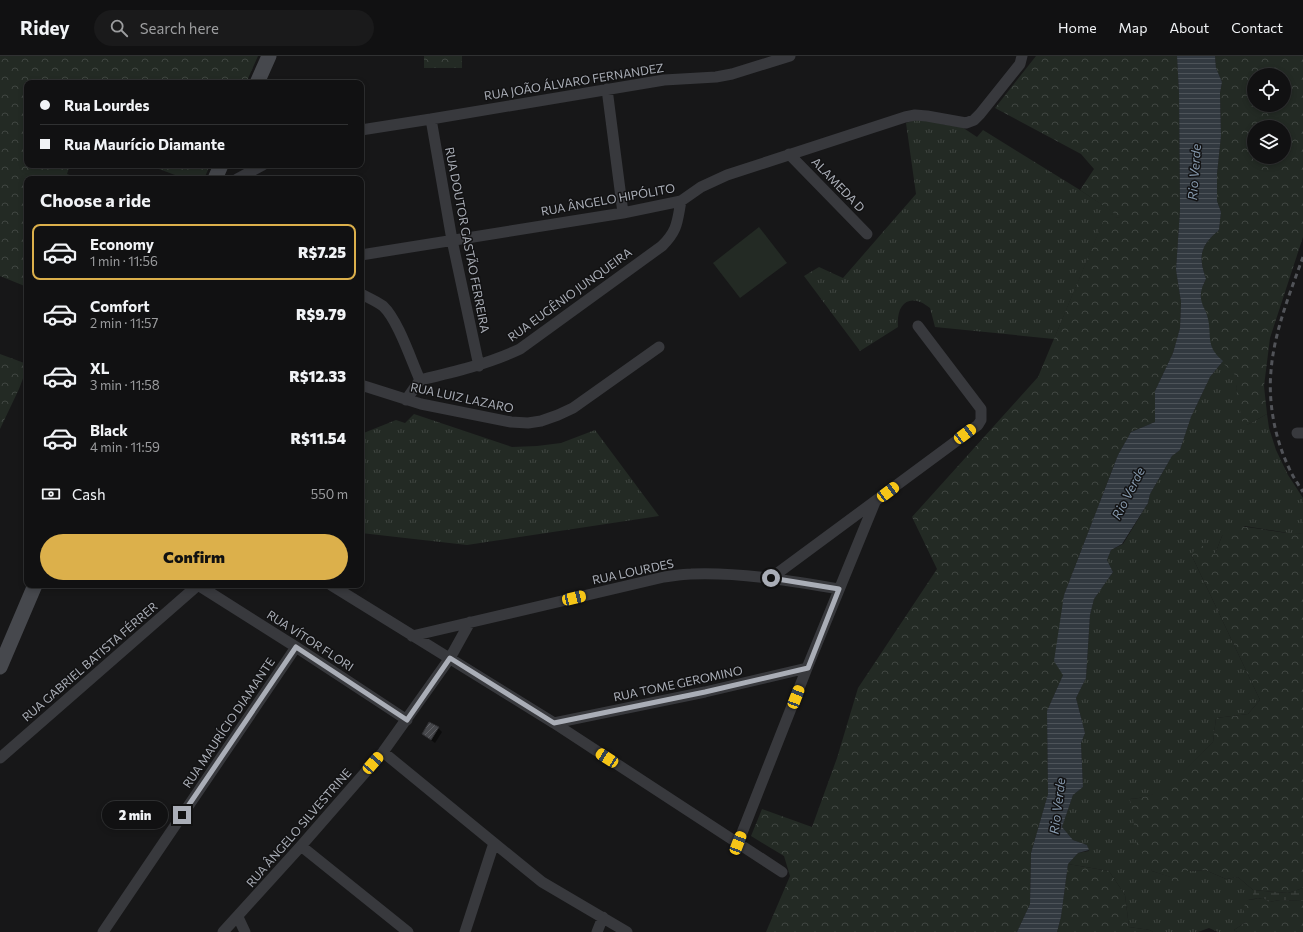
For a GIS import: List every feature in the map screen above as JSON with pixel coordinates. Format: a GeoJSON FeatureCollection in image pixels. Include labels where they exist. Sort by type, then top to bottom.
{"type":"FeatureCollection","features":[{"type":"Feature","properties":{"kind":"main road"},"geometry":{"type":"LineString","coordinates":[[257,80],[269,56]]}},
{"type":"Feature","properties":{"kind":"main road"},"geometry":{"type":"LineString","coordinates":[[0,667],[34,588]]}},
{"type":"Feature","properties":{"kind":"street","name":"RUA JOÃO ÁLVARO FERNANDEZ"},"geometry":{"type":"LineString","coordinates":[[364,130],[607,88],[664,80],[716,77],[732,74],[790,56]]}},
{"type":"Feature","properties":{"kind":"street","name":"RUA ÂNGELO HIPÓLITO"},"geometry":{"type":"LineString","coordinates":[[364,255],[623,213],[681,201],[701,187],[727,175],[905,117],[915,115],[927,116],[966,123],[974,120],[980,114],[1020,64],[1022,56]]}},
{"type":"Feature","properties":{"kind":"street"},"geometry":{"type":"LineString","coordinates":[[607,88],[623,213]]}},
{"type":"Feature","properties":{"kind":"street","name":"RUA DOUTOR GASTÃO FERREIRA"},"geometry":{"type":"LineString","coordinates":[[431,119],[452,240],[479,366]]}},
{"type":"Feature","properties":{"kind":"street","name":"ALAMEDA D"},"geometry":{"type":"LineString","coordinates":[[789,154],[867,234]]}},
{"type":"Feature","properties":{"kind":"street"},"geometry":{"type":"LineString","coordinates":[[243,176],[257,168]]}},
{"type":"Feature","properties":{"kind":"street","name":"RUA EUGÊNIO JUNQUEIRA"},"geometry":{"type":"LineString","coordinates":[[420,380],[479,366],[520,349],[662,246],[672,236],[676,228],[681,201]]}},
{"type":"Feature","properties":{"kind":"street"},"geometry":{"type":"LineString","coordinates":[[364,295],[383,306],[393,318],[420,380],[406,400]]}},
{"type":"Feature","properties":{"kind":"street"},"geometry":{"type":"LineString","coordinates":[[771,578],[978,425],[981,420],[981,409],[918,326]]}},
{"type":"Feature","properties":{"kind":"street","name":"RUA LUIZ LAZARO"},"geometry":{"type":"LineString","coordinates":[[364,386],[406,400],[511,422],[528,423],[541,421],[573,408],[658,347]]}},
{"type":"Feature","properties":{"kind":"street"},"geometry":{"type":"LineString","coordinates":[[738,843],[839,589],[876,501]]}},
{"type":"Feature","properties":{"kind":"street","name":"RUA LOURDES"},"geometry":{"type":"LineString","coordinates":[[412,636],[664,577],[690,574],[716,574],[771,578],[839,589]]}},
{"type":"Feature","properties":{"kind":"street","name":"RUA GABRIEL BATISTA FÉRRER"},"geometry":{"type":"LineString","coordinates":[[0,758],[195,588]]}},
{"type":"Feature","properties":{"kind":"street","name":"RUA VÍTOR FLORI"},"geometry":{"type":"LineString","coordinates":[[203,588],[407,720]]}},
{"type":"Feature","properties":{"kind":"street"},"geometry":{"type":"LineString","coordinates":[[336,588],[554,723],[782,872]]}},
{"type":"Feature","properties":{"kind":"street","name":"RUA ÂNGELO SILVESTRINE"},"geometry":{"type":"LineString","coordinates":[[223,932],[238,917],[383,752],[450,658],[470,622]]}},
{"type":"Feature","properties":{"kind":"street","name":"RUA MAURÍCIO DIAMANTE"},"geometry":{"type":"LineString","coordinates":[[103,932],[296,647]]}},
{"type":"Feature","properties":{"kind":"street","name":"RUA TOME GEROMINO"},"geometry":{"type":"LineString","coordinates":[[554,723],[705,692],[808,668]]}},
{"type":"Feature","properties":{"kind":"street"},"geometry":{"type":"LineString","coordinates":[[383,752],[542,882],[627,932]]}},
{"type":"Feature","properties":{"kind":"street"},"geometry":{"type":"LineString","coordinates":[[465,932],[494,844]]}},
{"type":"Feature","properties":{"kind":"street"},"geometry":{"type":"LineString","coordinates":[[301,846],[408,932]]}},
{"type":"Feature","properties":{"kind":"street"},"geometry":{"type":"LineString","coordinates":[[238,917],[245,932]]}},
{"type":"Feature","properties":{"kind":"street"},"geometry":{"type":"LineString","coordinates":[[597,932],[603,917]]}},
{"type":"Feature","properties":{"kind":"green space"},"geometry":{"type":"Polygon","coordinates":[[[0,56],[258,56],[247,80],[24,80],[24,168],[69,168],[67,174],[72,176],[24,176],[24,286],[0,276],[0,56]]]}},
{"type":"Feature","properties":{"kind":"green space"},"geometry":{"type":"Polygon","coordinates":[[[424,56],[462,56],[462,68],[424,68],[424,56]]]}},
{"type":"Feature","properties":{"kind":"green space"},"geometry":{"type":"Polygon","coordinates":[[[1036,56],[1177,56],[1179,93],[1180,210],[1176,270],[1181,302],[1180,328],[1173,353],[1155,391],[1155,422],[1131,432],[1118,455],[1064,595],[1063,675],[1047,711],[1048,794],[1031,853],[1030,904],[1017,932],[766,932],[790,876],[784,856],[751,836],[762,809],[812,827],[837,758],[858,688],[937,569],[912,517],[1038,377],[1104,219],[1120,217],[1080,190],[1094,169],[1081,154],[995,108],[1036,56]]]}},
{"type":"Feature","properties":{"kind":"green space"},"geometry":{"type":"Polygon","coordinates":[[[1215,56],[1303,56],[1303,237],[1270,338],[1264,386],[1267,414],[1247,425],[1242,421],[1236,388],[1238,378],[1214,354],[1210,342],[1207,315],[1201,302],[1201,290],[1206,279],[1203,271],[1202,252],[1204,246],[1219,230],[1221,212],[1217,201],[1217,174],[1221,136],[1220,93],[1222,82],[1216,68],[1215,56]]]}},
{"type":"Feature","properties":{"kind":"green space"},"geometry":{"type":"Polygon","coordinates":[[[926,119],[941,124],[962,127],[977,137],[983,130],[1121,217],[1104,220],[1054,339],[935,327],[930,308],[923,303],[911,301],[906,302],[899,312],[898,327],[860,351],[804,276],[819,267],[843,278],[916,194],[906,123],[926,119]]]}},
{"type":"Feature","properties":{"kind":"green space"},"geometry":{"type":"Polygon","coordinates":[[[156,168],[209,168],[205,176],[178,176],[156,168]]]}},
{"type":"Feature","properties":{"kind":"green space"},"geometry":{"type":"Polygon","coordinates":[[[759,227],[787,263],[740,298],[713,263],[759,227]]]}},
{"type":"Feature","properties":{"kind":"green space"},"geometry":{"type":"Polygon","coordinates":[[[0,354],[24,363],[24,376],[0,429],[0,354]]]}},
{"type":"Feature","properties":{"kind":"green space"},"geometry":{"type":"Polygon","coordinates":[[[1223,361],[1239,379],[1236,388],[1247,425],[1267,414],[1269,428],[1276,450],[1288,475],[1303,498],[1303,533],[1294,534],[1245,526],[1222,536],[1215,554],[1191,554],[1260,700],[1248,714],[1216,718],[1213,742],[1164,792],[1130,799],[1152,871],[1171,877],[1187,871],[1205,870],[1226,879],[1238,877],[1253,890],[1253,899],[1248,900],[1246,922],[1234,930],[1237,932],[1218,932],[1209,928],[1198,932],[1153,932],[1150,930],[1129,927],[1125,895],[1109,871],[1068,864],[1078,853],[1089,851],[1087,845],[1073,840],[1062,827],[1073,795],[1083,787],[1081,743],[1085,733],[1076,698],[1086,678],[1090,615],[1094,599],[1113,572],[1107,560],[1111,550],[1123,544],[1148,503],[1150,494],[1172,456],[1180,450],[1191,417],[1210,377],[1223,361]]]}},
{"type":"Feature","properties":{"kind":"green space"},"geometry":{"type":"Polygon","coordinates":[[[414,414],[512,447],[561,443],[595,430],[659,516],[467,545],[364,533],[364,433],[396,420],[405,423],[414,414]]]}},
{"type":"Feature","properties":{"kind":"green space"},"geometry":{"type":"Polygon","coordinates":[[[1233,526],[1250,527],[1286,533],[1303,533],[1303,888],[1288,893],[1253,890],[1238,877],[1226,879],[1205,870],[1187,871],[1189,883],[1175,888],[1170,877],[1152,871],[1137,845],[1130,799],[1164,791],[1213,742],[1216,718],[1248,714],[1260,700],[1191,554],[1201,545],[1215,554],[1222,536],[1233,526]]]}},
{"type":"Feature","properties":{"kind":"green space"},"geometry":{"type":"Polygon","coordinates":[[[1068,864],[1109,871],[1125,895],[1129,927],[1150,930],[1153,932],[1057,932],[1061,917],[1068,864]]]}},
{"type":"Feature","properties":{"kind":"green space"},"geometry":{"type":"Polygon","coordinates":[[[1303,888],[1303,901],[1280,900],[1269,902],[1263,898],[1253,899],[1253,890],[1288,893],[1303,888]]]}},
{"type":"Feature","properties":{"kind":"green space"},"geometry":{"type":"Polygon","coordinates":[[[1263,898],[1269,902],[1280,900],[1303,901],[1303,932],[1237,932],[1234,930],[1246,922],[1243,908],[1248,900],[1263,898]]]}},
{"type":"Feature","properties":{"kind":"water","name":"Rio Verde"},"geometry":{"type":"Polygon","coordinates":[[[1177,56],[1215,56],[1216,68],[1222,82],[1220,93],[1221,136],[1217,174],[1217,201],[1221,212],[1219,230],[1204,246],[1202,252],[1203,271],[1206,279],[1202,288],[1201,300],[1209,322],[1211,345],[1213,350],[1223,361],[1210,377],[1191,417],[1180,450],[1172,456],[1150,494],[1148,503],[1122,544],[1111,550],[1107,560],[1113,572],[1094,599],[1090,615],[1086,678],[1076,698],[1085,733],[1081,743],[1083,787],[1073,795],[1062,827],[1073,840],[1087,845],[1089,850],[1078,853],[1068,864],[1061,917],[1057,932],[1017,932],[1030,904],[1031,853],[1048,794],[1047,711],[1063,675],[1054,661],[1064,595],[1118,455],[1131,432],[1155,422],[1155,391],[1173,353],[1180,328],[1181,302],[1176,270],[1180,210],[1179,93],[1177,56]]]}},
{"type":"Feature","properties":{"kind":"building"},"geometry":{"type":"Polygon","coordinates":[[[429,722],[439,727],[431,740],[422,734],[429,722]]]}},
{"type":"Feature","properties":{"kind":"railway"},"geometry":{"type":"LineString","coordinates":[[1303,257],[1275,342],[1270,383],[1276,433],[1284,457],[1303,492]]}},
{"type":"Feature","properties":{"kind":"route"},"geometry":{"type":"LineString","coordinates":[[182,815],[296,647],[407,720],[450,658],[554,723],[705,692],[808,668],[839,589],[771,578]]}}]}
